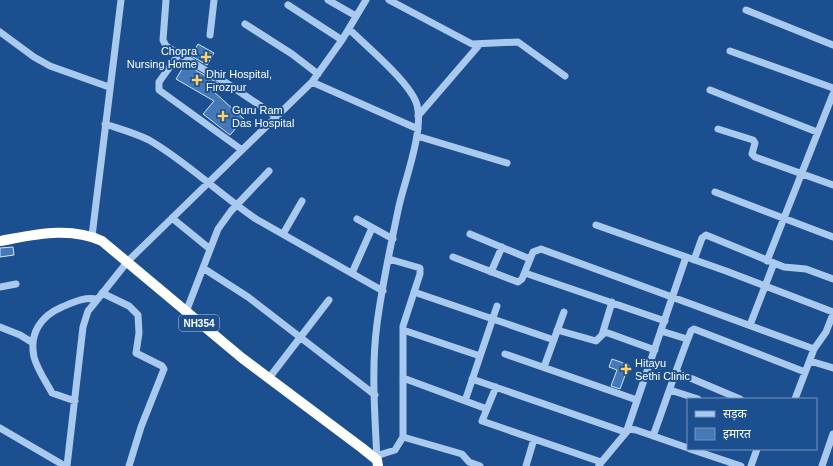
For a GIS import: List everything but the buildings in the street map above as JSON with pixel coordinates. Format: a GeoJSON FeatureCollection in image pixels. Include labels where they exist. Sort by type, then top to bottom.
{"type":"FeatureCollection","features":[{"type":"Feature","properties":{"kind":"highway","name":"NH354"},"geometry":{"type":"LineString","coordinates":[[0,241],[59,232],[92,236],[102,241],[128,261],[186,312],[242,358],[377,461]]}},
{"type":"Feature","properties":{"kind":"street"},"geometry":{"type":"LineString","coordinates":[[92,236],[109,86],[121,0]]}},
{"type":"Feature","properties":{"kind":"street"},"geometry":{"type":"LineString","coordinates":[[166,0],[163,40],[166,46],[228,84],[277,117]]}},
{"type":"Feature","properties":{"kind":"street"},"geometry":{"type":"LineString","coordinates":[[210,35],[214,0]]}},
{"type":"Feature","properties":{"kind":"street"},"geometry":{"type":"LineString","coordinates":[[328,0],[356,16]]}},
{"type":"Feature","properties":{"kind":"street"},"geometry":{"type":"LineString","coordinates":[[0,428],[66,466],[83,327],[88,311],[128,261],[312,82],[342,40],[366,0]]}},
{"type":"Feature","properties":{"kind":"street"},"geometry":{"type":"LineString","coordinates":[[389,0],[466,42],[480,44],[518,42],[565,76]]}},
{"type":"Feature","properties":{"kind":"street"},"geometry":{"type":"LineString","coordinates":[[288,5],[342,40]]}},
{"type":"Feature","properties":{"kind":"street"},"geometry":{"type":"LineString","coordinates":[[746,10],[833,44]]}},
{"type":"Feature","properties":{"kind":"street"},"geometry":{"type":"LineString","coordinates":[[245,24],[292,54],[318,74]]}},
{"type":"Feature","properties":{"kind":"street"},"geometry":{"type":"LineString","coordinates":[[349,29],[409,91],[417,105],[418,116],[417,133],[393,239],[389,259],[383,291],[376,334],[375,395],[377,461],[395,450],[403,437],[403,330],[420,274],[420,268],[416,265],[389,259]]}},
{"type":"Feature","properties":{"kind":"street"},"geometry":{"type":"LineString","coordinates":[[0,32],[34,57],[50,66],[109,86]]}},
{"type":"Feature","properties":{"kind":"street"},"geometry":{"type":"LineString","coordinates":[[418,116],[480,44]]}},
{"type":"Feature","properties":{"kind":"street"},"geometry":{"type":"LineString","coordinates":[[730,51],[833,88]]}},
{"type":"Feature","properties":{"kind":"street"},"geometry":{"type":"LineString","coordinates":[[179,54],[159,82],[159,90],[242,150]]}},
{"type":"Feature","properties":{"kind":"street"},"geometry":{"type":"LineString","coordinates":[[312,82],[417,133],[507,163]]}},
{"type":"Feature","properties":{"kind":"street"},"geometry":{"type":"LineString","coordinates":[[710,90],[817,132]]}},
{"type":"Feature","properties":{"kind":"street"},"geometry":{"type":"LineString","coordinates":[[750,325],[764,286],[784,218],[833,94]]}},
{"type":"Feature","properties":{"kind":"street"},"geometry":{"type":"LineString","coordinates":[[105,124],[150,141],[209,182],[236,206],[383,291]]}},
{"type":"Feature","properties":{"kind":"street"},"geometry":{"type":"LineString","coordinates":[[718,130],[751,139],[755,143],[753,156],[833,185]]}},
{"type":"Feature","properties":{"kind":"street"},"geometry":{"type":"LineString","coordinates":[[186,312],[218,229],[236,206],[269,171]]}},
{"type":"Feature","properties":{"kind":"street"},"geometry":{"type":"LineString","coordinates":[[714,192],[833,237]]}},
{"type":"Feature","properties":{"kind":"street"},"geometry":{"type":"LineString","coordinates":[[283,234],[302,201]]}},
{"type":"Feature","properties":{"kind":"street"},"geometry":{"type":"LineString","coordinates":[[172,218],[210,249]]}},
{"type":"Feature","properties":{"kind":"street"},"geometry":{"type":"LineString","coordinates":[[357,219],[393,239]]}},
{"type":"Feature","properties":{"kind":"street"},"geometry":{"type":"LineString","coordinates":[[596,226],[686,257],[833,313],[826,332],[814,349],[795,398]]}},
{"type":"Feature","properties":{"kind":"street"},"geometry":{"type":"LineString","coordinates":[[352,273],[372,228]]}},
{"type":"Feature","properties":{"kind":"street"},"geometry":{"type":"LineString","coordinates":[[470,234],[530,259]]}},
{"type":"Feature","properties":{"kind":"street"},"geometry":{"type":"LineString","coordinates":[[694,260],[702,238],[706,235],[784,267],[806,269],[833,279]]}},
{"type":"Feature","properties":{"kind":"street"},"geometry":{"type":"LineString","coordinates":[[491,272],[502,247]]}},
{"type":"Feature","properties":{"kind":"street"},"geometry":{"type":"LineString","coordinates":[[453,257],[516,282],[520,281],[525,273],[534,251],[541,249],[672,299],[750,325],[814,349]]}},
{"type":"Feature","properties":{"kind":"street"},"geometry":{"type":"LineString","coordinates":[[496,387],[482,421],[600,464],[626,431],[686,257]]}},
{"type":"Feature","properties":{"kind":"street"},"geometry":{"type":"LineString","coordinates":[[203,268],[242,293],[375,395]]}},
{"type":"Feature","properties":{"kind":"street"},"geometry":{"type":"LineString","coordinates":[[525,273],[665,321]]}},
{"type":"Feature","properties":{"kind":"street"},"geometry":{"type":"LineString","coordinates":[[0,287],[16,284]]}},
{"type":"Feature","properties":{"kind":"street"},"geometry":{"type":"LineString","coordinates":[[414,292],[554,340]]}},
{"type":"Feature","properties":{"kind":"street"},"geometry":{"type":"LineString","coordinates":[[75,401],[52,393],[34,357],[33,344],[37,326],[54,311],[86,298],[100,296],[129,306],[138,315],[139,333],[136,353],[162,366],[164,369],[141,427],[129,466]]}},
{"type":"Feature","properties":{"kind":"street"},"geometry":{"type":"LineString","coordinates":[[269,378],[329,300]]}},
{"type":"Feature","properties":{"kind":"street"},"geometry":{"type":"LineString","coordinates":[[557,330],[594,341],[598,340],[602,335],[612,302]]}},
{"type":"Feature","properties":{"kind":"street"},"geometry":{"type":"LineString","coordinates":[[465,401],[497,306]]}},
{"type":"Feature","properties":{"kind":"street"},"geometry":{"type":"LineString","coordinates":[[544,367],[564,312]]}},
{"type":"Feature","properties":{"kind":"street"},"geometry":{"type":"LineString","coordinates":[[0,327],[20,335],[33,344]]}},
{"type":"Feature","properties":{"kind":"street"},"geometry":{"type":"LineString","coordinates":[[653,436],[687,339],[692,330],[697,329],[805,372]]}},
{"type":"Feature","properties":{"kind":"street"},"geometry":{"type":"LineString","coordinates":[[403,330],[480,356]]}},
{"type":"Feature","properties":{"kind":"street"},"geometry":{"type":"LineString","coordinates":[[661,331],[687,339]]}},
{"type":"Feature","properties":{"kind":"street"},"geometry":{"type":"LineString","coordinates":[[602,335],[608,333],[655,350]]}},
{"type":"Feature","properties":{"kind":"street"},"geometry":{"type":"LineString","coordinates":[[505,354],[637,400]]}},
{"type":"Feature","properties":{"kind":"street"},"geometry":{"type":"LineString","coordinates":[[810,361],[833,368]]}},
{"type":"Feature","properties":{"kind":"street"},"geometry":{"type":"LineString","coordinates":[[676,372],[738,398]]}},
{"type":"Feature","properties":{"kind":"street"},"geometry":{"type":"LineString","coordinates":[[403,378],[487,409]]}},
{"type":"Feature","properties":{"kind":"street"},"geometry":{"type":"LineString","coordinates":[[472,379],[626,431],[636,430],[687,448]]}},
{"type":"Feature","properties":{"kind":"street"},"geometry":{"type":"LineString","coordinates":[[670,390],[695,398]]}},
{"type":"Feature","properties":{"kind":"street"},"geometry":{"type":"LineString","coordinates":[[822,466],[833,434]]}},
{"type":"Feature","properties":{"kind":"street"},"geometry":{"type":"LineString","coordinates":[[403,437],[462,454],[469,462],[480,466]]}},
{"type":"Feature","properties":{"kind":"street"},"geometry":{"type":"LineString","coordinates":[[526,466],[534,440]]}},
{"type":"Feature","properties":{"kind":"street"},"geometry":{"type":"LineString","coordinates":[[692,450],[740,466]]}},
{"type":"Feature","properties":{"kind":"street"},"geometry":{"type":"LineString","coordinates":[[751,466],[757,450]]}},
{"type":"Feature","properties":{"kind":"place","name":"Chopra Nursing Home"},"geometry":{"type":"Point","coordinates":[206,57]}},
{"type":"Feature","properties":{"kind":"place","name":"Dhir Hospital, Firozpur"},"geometry":{"type":"Point","coordinates":[197,80]}},
{"type":"Feature","properties":{"kind":"place","name":"Guru Ram Das Hospital"},"geometry":{"type":"Point","coordinates":[223,116]}},
{"type":"Feature","properties":{"kind":"place","name":"Hitayu Sethi Clinic"},"geometry":{"type":"Point","coordinates":[626,369]}}]}
